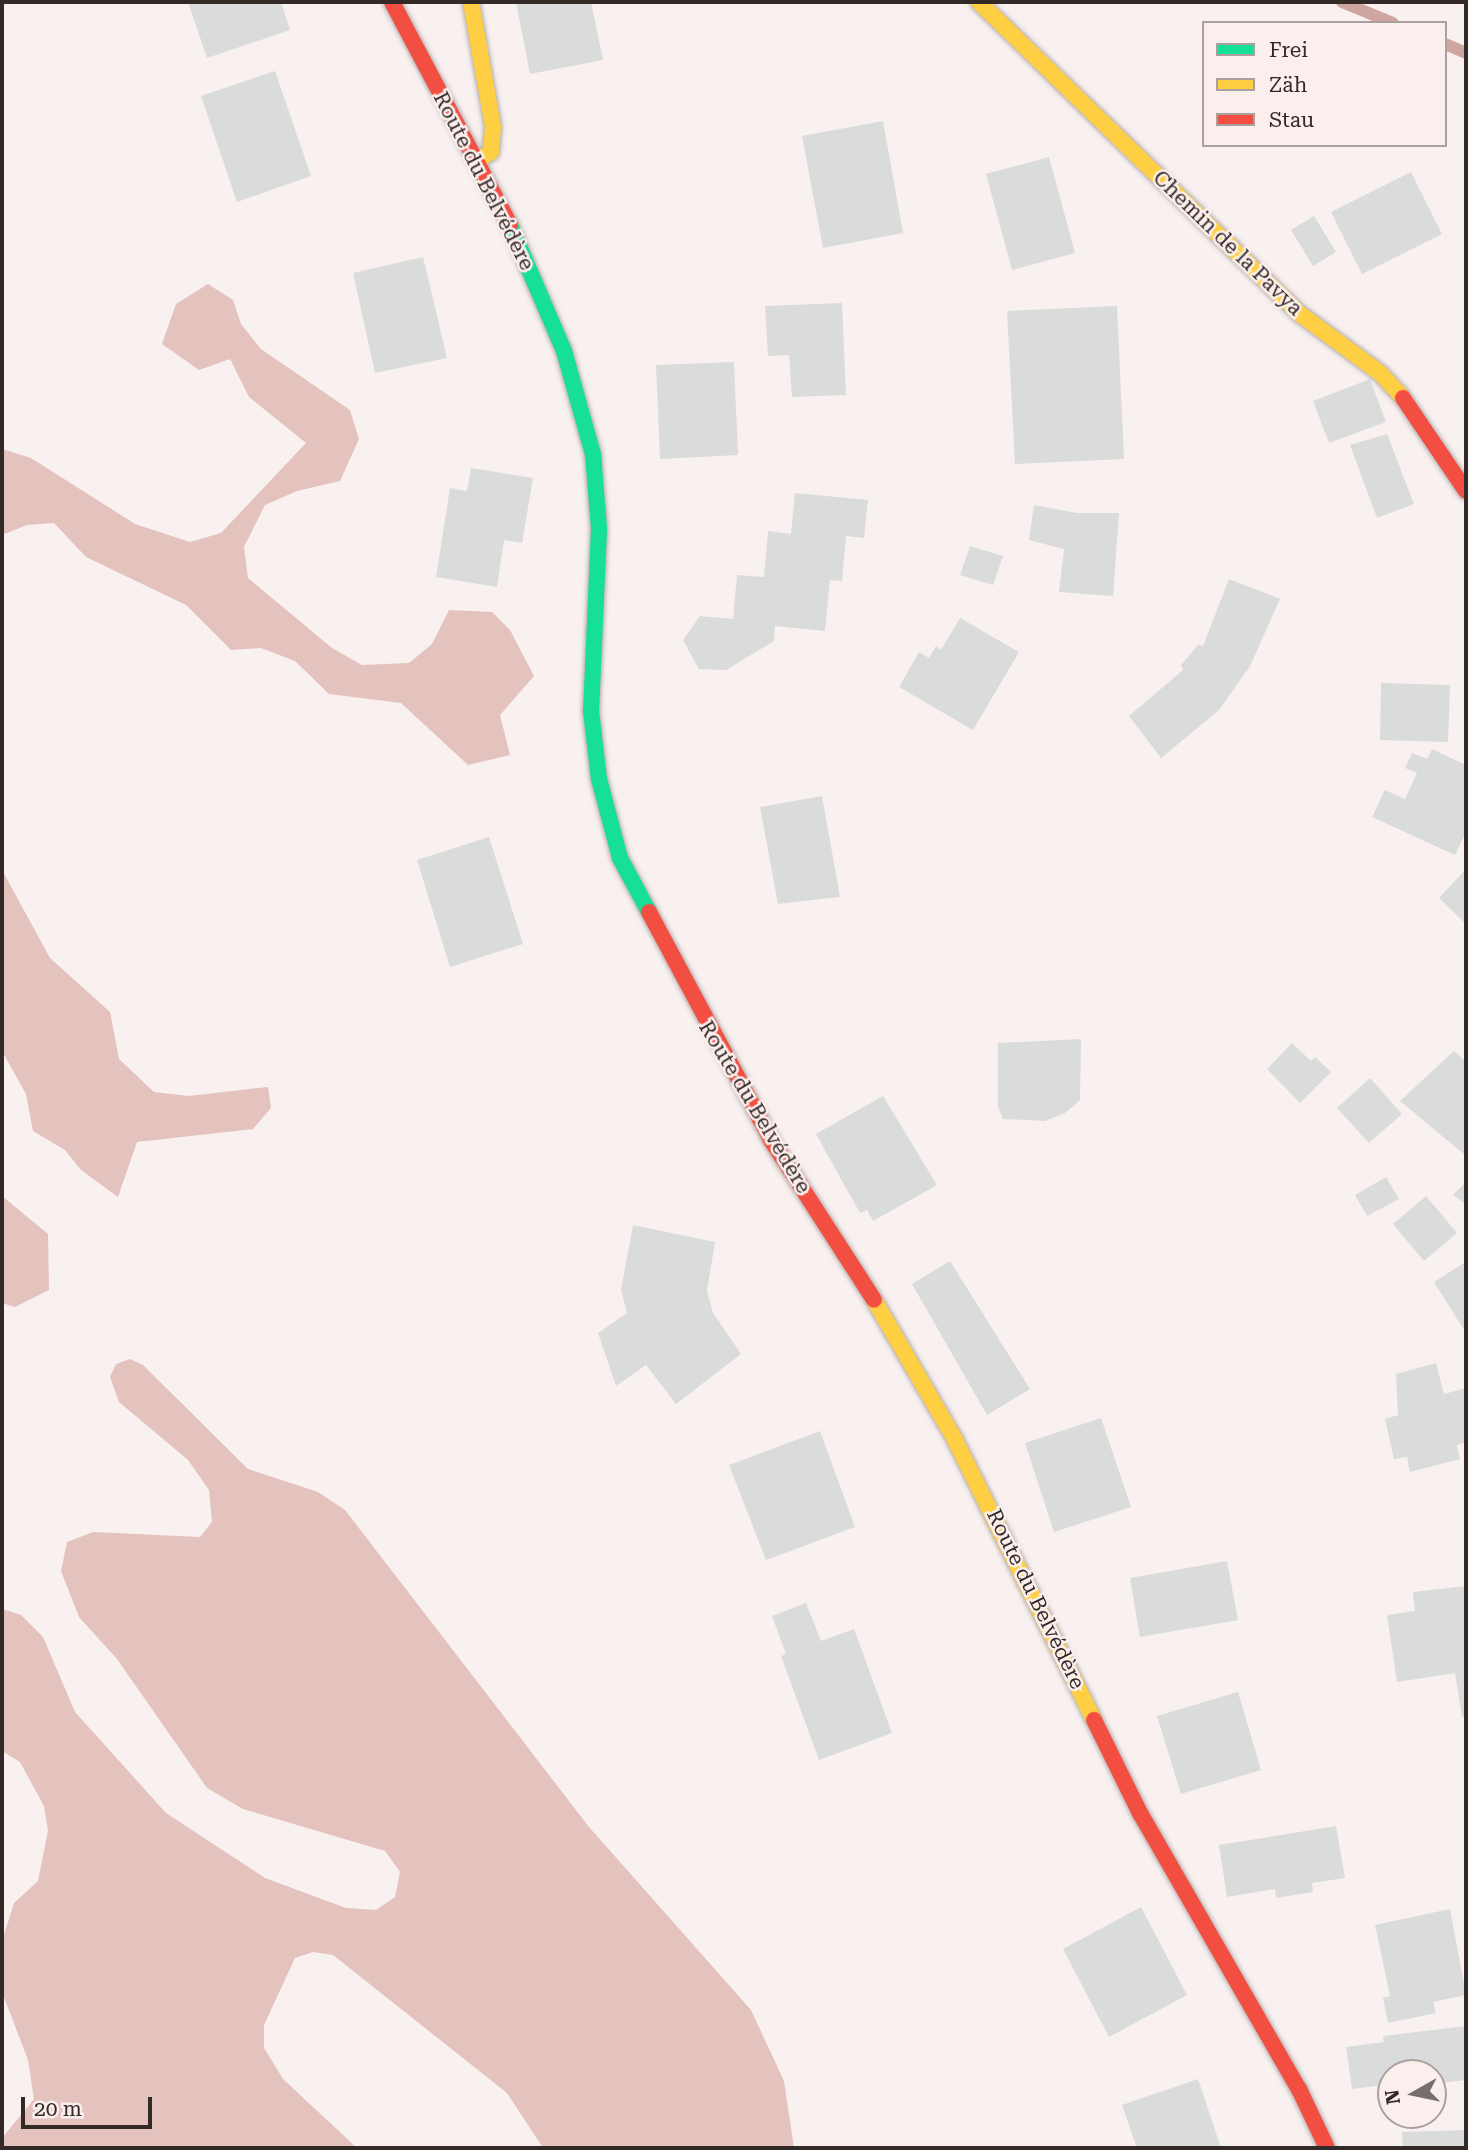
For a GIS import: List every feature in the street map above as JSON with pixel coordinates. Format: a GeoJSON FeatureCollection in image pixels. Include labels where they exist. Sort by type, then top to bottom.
{"type":"FeatureCollection","features":[{"type":"Feature","properties":{"kind":"street","name":"Route du Belvédère"},"geometry":{"type":"LineString","coordinates":[[392,2],[505,212],[549,313],[593,454],[599,529],[592,711],[598,779],[620,858],[771,1140],[865,1284],[955,1440],[1140,1813],[1299,2089],[1326,2148]]}},
{"type":"Feature","properties":{"kind":"street"},"geometry":{"type":"LineString","coordinates":[[471,2],[493,127],[491,152],[476,161]]}},
{"type":"Feature","properties":{"kind":"street","name":"Chemin de la Pavya"},"geometry":{"type":"LineString","coordinates":[[979,2],[1300,314],[1380,373],[1403,398],[1466,491]]}},
{"type":"Feature","properties":{"kind":"shaded area"},"geometry":{"type":"Polygon","coordinates":[[[208,284],[233,300],[241,324],[261,349],[350,410],[359,439],[340,481],[297,491],[265,505],[244,547],[248,578],[332,648],[362,665],[409,663],[432,644],[449,610],[492,612],[510,630],[534,676],[500,715],[510,755],[468,765],[401,703],[329,694],[295,661],[261,648],[231,650],[186,605],[86,557],[54,523],[27,525],[2,535],[2,449],[31,458],[135,524],[190,542],[221,533],[306,443],[249,397],[230,359],[199,370],[162,344],[176,304],[208,284]]]}},
{"type":"Feature","properties":{"kind":"shaded area"},"geometry":{"type":"Polygon","coordinates":[[[2,870],[50,958],[110,1012],[119,1059],[154,1092],[189,1096],[268,1087],[271,1108],[253,1129],[137,1142],[118,1197],[81,1170],[65,1150],[33,1131],[26,1094],[2,1051],[2,870]]]}},
{"type":"Feature","properties":{"kind":"shaded area"},"geometry":{"type":"Polygon","coordinates":[[[2,1196],[48,1234],[49,1290],[15,1307],[2,1303],[2,1196]]]}},
{"type":"Feature","properties":{"kind":"shaded area"},"geometry":{"type":"Polygon","coordinates":[[[130,1359],[143,1365],[248,1469],[318,1492],[345,1510],[589,1827],[751,2010],[784,2081],[794,2148],[543,2148],[507,2093],[333,1955],[313,1952],[295,1958],[264,2025],[264,2048],[283,2079],[357,2148],[2,2148],[2,2138],[34,2099],[28,2060],[2,1992],[4,1935],[14,1903],[38,1881],[48,1831],[44,1806],[20,1762],[2,1751],[2,1609],[21,1615],[43,1637],[75,1712],[166,1813],[265,1878],[346,1908],[376,1910],[395,1897],[400,1872],[385,1851],[243,1809],[207,1788],[117,1659],[79,1617],[61,1571],[67,1542],[93,1532],[200,1537],[212,1522],[209,1490],[188,1460],[119,1402],[110,1377],[116,1364],[130,1359]]]}},
{"type":"Feature","properties":{"kind":"building"},"geometry":{"type":"Polygon","coordinates":[[[188,2],[281,2],[290,30],[207,58],[188,2]]]}},
{"type":"Feature","properties":{"kind":"building"},"geometry":{"type":"Polygon","coordinates":[[[516,2],[591,2],[603,60],[530,74],[516,2]]]}},
{"type":"Feature","properties":{"kind":"building"},"geometry":{"type":"Polygon","coordinates":[[[275,71],[311,176],[237,202],[201,96],[275,71]]]}},
{"type":"Feature","properties":{"kind":"building"},"geometry":{"type":"Polygon","coordinates":[[[883,121],[903,233],[823,248],[802,136],[883,121]]]}},
{"type":"Feature","properties":{"kind":"building"},"geometry":{"type":"Polygon","coordinates":[[[1049,157],[1075,253],[1012,270],[986,174],[1049,157]]]}},
{"type":"Feature","properties":{"kind":"building"},"geometry":{"type":"Polygon","coordinates":[[[1411,172],[1442,234],[1362,274],[1331,212],[1411,172]]]}},
{"type":"Feature","properties":{"kind":"building"},"geometry":{"type":"Polygon","coordinates":[[[1314,216],[1336,252],[1313,266],[1291,230],[1314,216]]]}},
{"type":"Feature","properties":{"kind":"building"},"geometry":{"type":"Polygon","coordinates":[[[423,257],[447,358],[375,373],[353,273],[423,257]]]}},
{"type":"Feature","properties":{"kind":"building"},"geometry":{"type":"Polygon","coordinates":[[[842,303],[846,395],[792,397],[789,355],[768,356],[765,306],[842,303]]]}},
{"type":"Feature","properties":{"kind":"building"},"geometry":{"type":"Polygon","coordinates":[[[1117,306],[1124,459],[1015,464],[1007,311],[1117,306]]]}},
{"type":"Feature","properties":{"kind":"building"},"geometry":{"type":"Polygon","coordinates":[[[734,362],[738,455],[660,459],[656,365],[734,362]]]}},
{"type":"Feature","properties":{"kind":"building"},"geometry":{"type":"Polygon","coordinates":[[[1370,379],[1386,422],[1329,443],[1313,401],[1370,379]]]}},
{"type":"Feature","properties":{"kind":"building"},"geometry":{"type":"Polygon","coordinates":[[[1387,434],[1414,504],[1377,518],[1350,445],[1387,434]]]}},
{"type":"Feature","properties":{"kind":"building"},"geometry":{"type":"Polygon","coordinates":[[[471,468],[533,478],[522,543],[504,540],[497,587],[436,577],[450,488],[467,491],[471,468]]]}},
{"type":"Feature","properties":{"kind":"building"},"geometry":{"type":"Polygon","coordinates":[[[795,493],[868,500],[864,538],[846,536],[842,581],[830,580],[825,631],[775,626],[774,641],[726,670],[699,669],[683,640],[700,616],[733,619],[737,575],[764,577],[768,531],[791,534],[795,493]]]}},
{"type":"Feature","properties":{"kind":"building"},"geometry":{"type":"Polygon","coordinates":[[[1034,505],[1077,513],[1119,513],[1113,596],[1059,592],[1064,549],[1029,540],[1034,505]]]}},
{"type":"Feature","properties":{"kind":"building"},"geometry":{"type":"Polygon","coordinates":[[[970,546],[1003,556],[993,585],[960,575],[970,546]]]}},
{"type":"Feature","properties":{"kind":"building"},"geometry":{"type":"Polygon","coordinates":[[[1229,579],[1280,599],[1250,666],[1219,710],[1161,758],[1129,716],[1183,670],[1181,665],[1198,645],[1203,646],[1229,579]]]}},
{"type":"Feature","properties":{"kind":"building"},"geometry":{"type":"Polygon","coordinates":[[[960,618],[1019,652],[973,730],[899,687],[919,652],[929,658],[936,646],[941,650],[960,618]]]}},
{"type":"Feature","properties":{"kind":"building"},"geometry":{"type":"Polygon","coordinates":[[[1381,683],[1450,685],[1448,742],[1380,740],[1381,683]]]}},
{"type":"Feature","properties":{"kind":"building"},"geometry":{"type":"Polygon","coordinates":[[[1432,749],[1466,765],[1466,832],[1455,855],[1372,817],[1385,790],[1405,799],[1417,773],[1405,768],[1412,753],[1427,759],[1432,749]]]}},
{"type":"Feature","properties":{"kind":"building"},"geometry":{"type":"Polygon","coordinates":[[[822,796],[840,897],[778,904],[760,807],[822,796]]]}},
{"type":"Feature","properties":{"kind":"building"},"geometry":{"type":"Polygon","coordinates":[[[489,837],[523,944],[450,967],[417,860],[489,837]]]}},
{"type":"Feature","properties":{"kind":"building"},"geometry":{"type":"Polygon","coordinates":[[[1466,869],[1466,924],[1439,898],[1466,869]]]}},
{"type":"Feature","properties":{"kind":"building"},"geometry":{"type":"Polygon","coordinates":[[[1081,1039],[1080,1100],[1065,1113],[1045,1121],[1003,1119],[998,1107],[998,1043],[1081,1039]]]}},
{"type":"Feature","properties":{"kind":"building"},"geometry":{"type":"Polygon","coordinates":[[[1292,1043],[1311,1061],[1315,1057],[1331,1072],[1300,1103],[1267,1069],[1292,1043]]]}},
{"type":"Feature","properties":{"kind":"building"},"geometry":{"type":"Polygon","coordinates":[[[1454,1051],[1466,1062],[1466,1156],[1400,1101],[1454,1051]]]}},
{"type":"Feature","properties":{"kind":"building"},"geometry":{"type":"Polygon","coordinates":[[[1370,1078],[1402,1114],[1369,1143],[1337,1108],[1370,1078]]]}},
{"type":"Feature","properties":{"kind":"building"},"geometry":{"type":"Polygon","coordinates":[[[883,1096],[937,1185],[873,1221],[867,1210],[860,1213],[816,1134],[883,1096]]]}},
{"type":"Feature","properties":{"kind":"building"},"geometry":{"type":"Polygon","coordinates":[[[1386,1177],[1399,1199],[1367,1216],[1355,1195],[1386,1177]]]}},
{"type":"Feature","properties":{"kind":"building"},"geometry":{"type":"Polygon","coordinates":[[[1466,1182],[1466,1204],[1453,1195],[1466,1182]]]}},
{"type":"Feature","properties":{"kind":"building"},"geometry":{"type":"Polygon","coordinates":[[[1426,1196],[1457,1233],[1424,1261],[1393,1224],[1426,1196]]]}},
{"type":"Feature","properties":{"kind":"building"},"geometry":{"type":"Polygon","coordinates":[[[633,1225],[715,1242],[707,1291],[713,1313],[741,1354],[676,1404],[646,1365],[616,1386],[598,1333],[627,1313],[621,1290],[633,1225]]]}},
{"type":"Feature","properties":{"kind":"building"},"geometry":{"type":"Polygon","coordinates":[[[950,1261],[1030,1389],[987,1415],[912,1284],[950,1261]]]}},
{"type":"Feature","properties":{"kind":"building"},"geometry":{"type":"Polygon","coordinates":[[[1464,1263],[1466,1266],[1466,1333],[1434,1282],[1464,1263]]]}},
{"type":"Feature","properties":{"kind":"building"},"geometry":{"type":"Polygon","coordinates":[[[1436,1363],[1444,1394],[1466,1388],[1466,1442],[1457,1445],[1460,1459],[1410,1472],[1407,1457],[1394,1459],[1385,1419],[1398,1415],[1396,1374],[1436,1363]]]}},
{"type":"Feature","properties":{"kind":"building"},"geometry":{"type":"Polygon","coordinates":[[[1101,1418],[1131,1507],[1054,1532],[1025,1443],[1101,1418]]]}},
{"type":"Feature","properties":{"kind":"building"},"geometry":{"type":"Polygon","coordinates":[[[820,1431],[855,1527],[766,1560],[729,1465],[820,1431]]]}},
{"type":"Feature","properties":{"kind":"building"},"geometry":{"type":"Polygon","coordinates":[[[1227,1561],[1238,1620],[1140,1637],[1130,1578],[1227,1561]]]}},
{"type":"Feature","properties":{"kind":"building"},"geometry":{"type":"Polygon","coordinates":[[[1466,1586],[1466,1717],[1462,1717],[1455,1673],[1397,1682],[1387,1615],[1415,1611],[1413,1592],[1466,1586]]]}},
{"type":"Feature","properties":{"kind":"building"},"geometry":{"type":"Polygon","coordinates":[[[806,1603],[821,1641],[854,1629],[892,1733],[819,1760],[781,1656],[786,1654],[772,1616],[806,1603]]]}},
{"type":"Feature","properties":{"kind":"building"},"geometry":{"type":"Polygon","coordinates":[[[1238,1692],[1261,1770],[1181,1794],[1157,1716],[1238,1692]]]}},
{"type":"Feature","properties":{"kind":"building"},"geometry":{"type":"Polygon","coordinates":[[[1336,1826],[1345,1878],[1312,1883],[1313,1892],[1276,1898],[1275,1889],[1227,1897],[1219,1845],[1336,1826]]]}},
{"type":"Feature","properties":{"kind":"building"},"geometry":{"type":"Polygon","coordinates":[[[1141,1907],[1187,1995],[1109,2037],[1063,1949],[1141,1907]]]}},
{"type":"Feature","properties":{"kind":"building"},"geometry":{"type":"Polygon","coordinates":[[[1450,1909],[1466,1995],[1433,2002],[1436,2013],[1388,2023],[1383,1998],[1390,1996],[1375,1925],[1450,1909]]]}},
{"type":"Feature","properties":{"kind":"building"},"geometry":{"type":"Polygon","coordinates":[[[1466,2026],[1466,2080],[1447,2082],[1447,2059],[1377,2059],[1377,2086],[1352,2089],[1346,2047],[1384,2042],[1383,2036],[1466,2026]]]}},
{"type":"Feature","properties":{"kind":"building"},"geometry":{"type":"Polygon","coordinates":[[[1198,2079],[1221,2148],[1137,2148],[1122,2105],[1198,2079]]]}},
{"type":"Feature","properties":{"kind":"building"},"geometry":{"type":"Polygon","coordinates":[[[1466,2130],[1466,2148],[1403,2148],[1402,2132],[1466,2130]]]}},
{"type":"Feature","properties":{"kind":"waterway"},"geometry":{"type":"LineString","coordinates":[[1342,2],[1388,21]]}},
{"type":"Feature","properties":{"kind":"waterway"},"geometry":{"type":"LineString","coordinates":[[1447,45],[1466,53]]}},
{"type":"Feature","properties":{"kind":"traffic: fast"},"geometry":{"type":"LineString","coordinates":[[510,225],[564,351],[593,454],[599,529],[591,711],[599,779],[620,858],[649,912]]}},
{"type":"Feature","properties":{"kind":"traffic: slow"},"geometry":{"type":"LineString","coordinates":[[471,2],[493,127],[491,152],[476,161]]}},
{"type":"Feature","properties":{"kind":"traffic: slow"},"geometry":{"type":"LineString","coordinates":[[979,2],[1300,314],[1380,373],[1403,398]]}},
{"type":"Feature","properties":{"kind":"traffic: slow"},"geometry":{"type":"LineString","coordinates":[[874,1300],[955,1440],[1094,1720]]}},
{"type":"Feature","properties":{"kind":"traffic: jam"},"geometry":{"type":"LineString","coordinates":[[392,2],[510,225]]}},
{"type":"Feature","properties":{"kind":"traffic: jam"},"geometry":{"type":"LineString","coordinates":[[1403,398],[1466,491]]}},
{"type":"Feature","properties":{"kind":"traffic: jam"},"geometry":{"type":"LineString","coordinates":[[649,912],[771,1140],[874,1300]]}},
{"type":"Feature","properties":{"kind":"traffic: jam"},"geometry":{"type":"LineString","coordinates":[[1094,1720],[1140,1813],[1299,2089],[1327,2148]]}}]}
